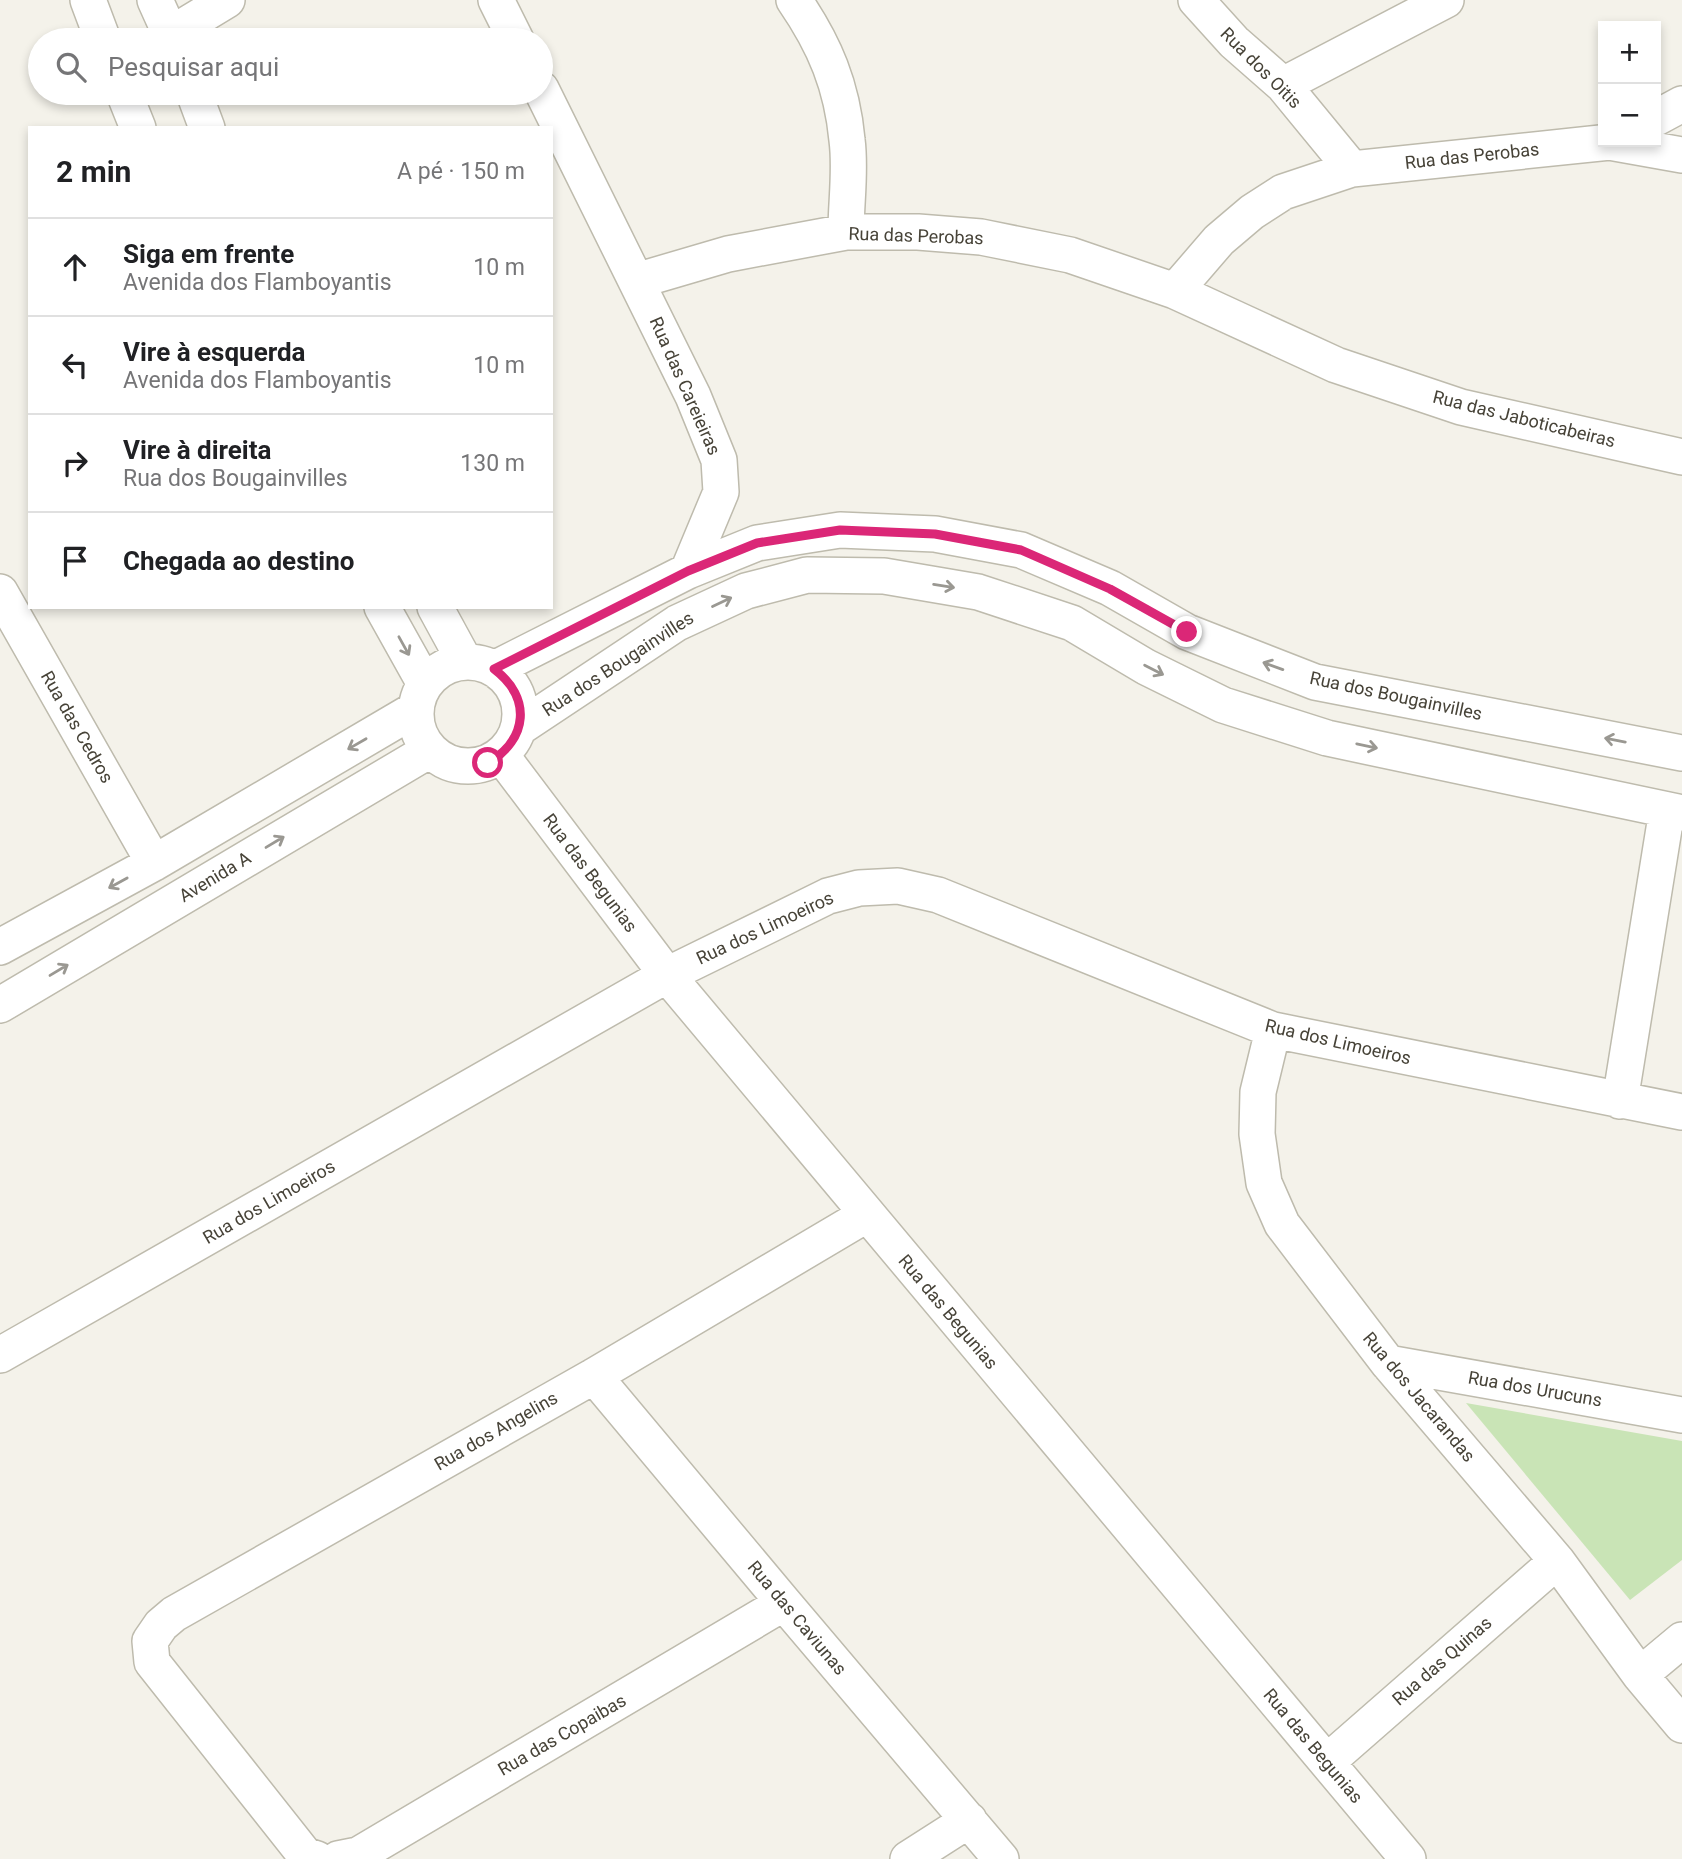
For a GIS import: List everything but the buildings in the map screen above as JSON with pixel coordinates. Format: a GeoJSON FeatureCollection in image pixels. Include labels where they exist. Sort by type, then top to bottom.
{"type":"FeatureCollection","features":[{"type":"Feature","properties":{"kind":"street"},"geometry":{"type":"LineString","coordinates":[[88,0],[98,28]]}},
{"type":"Feature","properties":{"kind":"street"},"geometry":{"type":"LineString","coordinates":[[155,0],[168,28]]}},
{"type":"Feature","properties":{"kind":"street"},"geometry":{"type":"LineString","coordinates":[[185,28],[227,0]]}},
{"type":"Feature","properties":{"kind":"street"},"geometry":{"type":"LineString","coordinates":[[496,0],[510,28]]}},
{"type":"Feature","properties":{"kind":"street"},"geometry":{"type":"LineString","coordinates":[[794,0],[828,57],[840,94],[848,142],[846,232]]}},
{"type":"Feature","properties":{"kind":"street","name":"Rua dos Oitis"},"geometry":{"type":"LineString","coordinates":[[1196,0],[1234,42],[1283,85],[1352,169]]}},
{"type":"Feature","properties":{"kind":"street"},"geometry":{"type":"LineString","coordinates":[[1283,85],[1446,0]]}},
{"type":"Feature","properties":{"kind":"street"},"geometry":{"type":"LineString","coordinates":[[1661,115],[1682,104]]}},
{"type":"Feature","properties":{"kind":"street"},"geometry":{"type":"LineString","coordinates":[[129,105],[137,126]]}},
{"type":"Feature","properties":{"kind":"street"},"geometry":{"type":"LineString","coordinates":[[198,105],[206,126]]}},
{"type":"Feature","properties":{"kind":"street","name":"Rua das Careieiras"},"geometry":{"type":"LineString","coordinates":[[549,105],[693,396],[719,460],[721,492],[688,571]]}},
{"type":"Feature","properties":{"kind":"street","name":"Rua das Perobas"},"geometry":{"type":"LineString","coordinates":[[636,281],[728,254],[846,232],[918,232],[981,237],[1070,255],[1175,291],[1219,240],[1252,212],[1283,192],[1352,169],[1598,143]]}},
{"type":"Feature","properties":{"kind":"street","name":"Rua das Perobas"},"geometry":{"type":"LineString","coordinates":[[1637,147],[1682,155]]}},
{"type":"Feature","properties":{"kind":"street","name":"Rua das Jaboticabeiras"},"geometry":{"type":"LineString","coordinates":[[1175,291],[1336,365],[1461,407],[1682,457]]}},
{"type":"Feature","properties":{"kind":"street","name":"Rua dos Bougainvilles"},"geometry":{"type":"LineString","coordinates":[[480,665],[688,571],[757,543],[840,530],[935,534],[1021,550],[1110,589],[1187,632],[1315,682],[1682,753]]}},
{"type":"Feature","properties":{"kind":"street","name":"Rua dos Bougainvilles"},"geometry":{"type":"LineString","coordinates":[[510,742],[677,623],[746,591],[807,576],[884,576],[978,592],[1072,623],[1146,667],[1223,705],[1327,738],[1674,812]]}},
{"type":"Feature","properties":{"kind":"street","name":"Rua das Cedros"},"geometry":{"type":"LineString","coordinates":[[0,592],[154,863]]}},
{"type":"Feature","properties":{"kind":"street"},"geometry":{"type":"LineString","coordinates":[[383,609],[421,697]]}},
{"type":"Feature","properties":{"kind":"street"},"geometry":{"type":"LineString","coordinates":[[437,609],[480,665],[505,677],[514,688],[521,715],[510,742],[488,763],[472,766],[449,762],[430,750],[422,738],[417,724],[421,697],[436,673],[450,666],[480,665]]}},
{"type":"Feature","properties":{"kind":"street"},"geometry":{"type":"LineString","coordinates":[[0,947],[154,863],[421,697]]}},
{"type":"Feature","properties":{"kind":"street","name":"Rua das Begunias"},"geometry":{"type":"LineString","coordinates":[[510,742],[667,975],[1408,1859]]}},
{"type":"Feature","properties":{"kind":"street","name":"Avenida A"},"geometry":{"type":"LineString","coordinates":[[0,1005],[430,750]]}},
{"type":"Feature","properties":{"kind":"street"},"geometry":{"type":"LineString","coordinates":[[1620,1101],[1674,812]]}},
{"type":"Feature","properties":{"kind":"street","name":"Rua dos Limoeiros"},"geometry":{"type":"LineString","coordinates":[[0,1355],[667,975],[828,896],[859,888],[898,886],[938,895],[1273,1030],[1682,1112]]}},
{"type":"Feature","properties":{"kind":"street","name":"Rua dos Jacarandas"},"geometry":{"type":"LineString","coordinates":[[1273,1030],[1258,1092],[1257,1133],[1264,1183],[1282,1224],[1388,1363],[1557,1561],[1640,1675],[1682,1725]]}},
{"type":"Feature","properties":{"kind":"street","name":"Rua dos Angelins"},"geometry":{"type":"LineString","coordinates":[[317,1859],[305,1855],[152,1662],[150,1641],[161,1625],[174,1614],[594,1376],[866,1215]]}},
{"type":"Feature","properties":{"kind":"street","name":"Rua dos Urucuns"},"geometry":{"type":"LineString","coordinates":[[1388,1363],[1682,1415]]}},
{"type":"Feature","properties":{"kind":"street","name":"Rua das Caviunas"},"geometry":{"type":"LineString","coordinates":[[594,1376],[783,1604],[1001,1859]]}},
{"type":"Feature","properties":{"kind":"street","name":"Rua das Quinas"},"geometry":{"type":"LineString","coordinates":[[1327,1762],[1557,1561]]}},
{"type":"Feature","properties":{"kind":"street","name":"Rua das Copaibas"},"geometry":{"type":"LineString","coordinates":[[338,1859],[358,1855],[783,1604]]}},
{"type":"Feature","properties":{"kind":"street"},"geometry":{"type":"LineString","coordinates":[[1640,1675],[1682,1640]]}},
{"type":"Feature","properties":{"kind":"street"},"geometry":{"type":"LineString","coordinates":[[908,1859],[969,1820]]}},
{"type":"Feature","properties":{"kind":"green space"},"geometry":{"type":"Polygon","coordinates":[[[1466,1403],[1682,1441],[1682,1560],[1630,1600],[1466,1403]]]}},
{"type":"Feature","properties":{"kind":"route"},"geometry":{"type":"LineString","coordinates":[[488,763],[501,755],[512,743],[521,715],[514,688],[494,669],[688,571],[757,543],[840,530],[935,534],[1021,550],[1110,589],[1187,632]]}}]}
